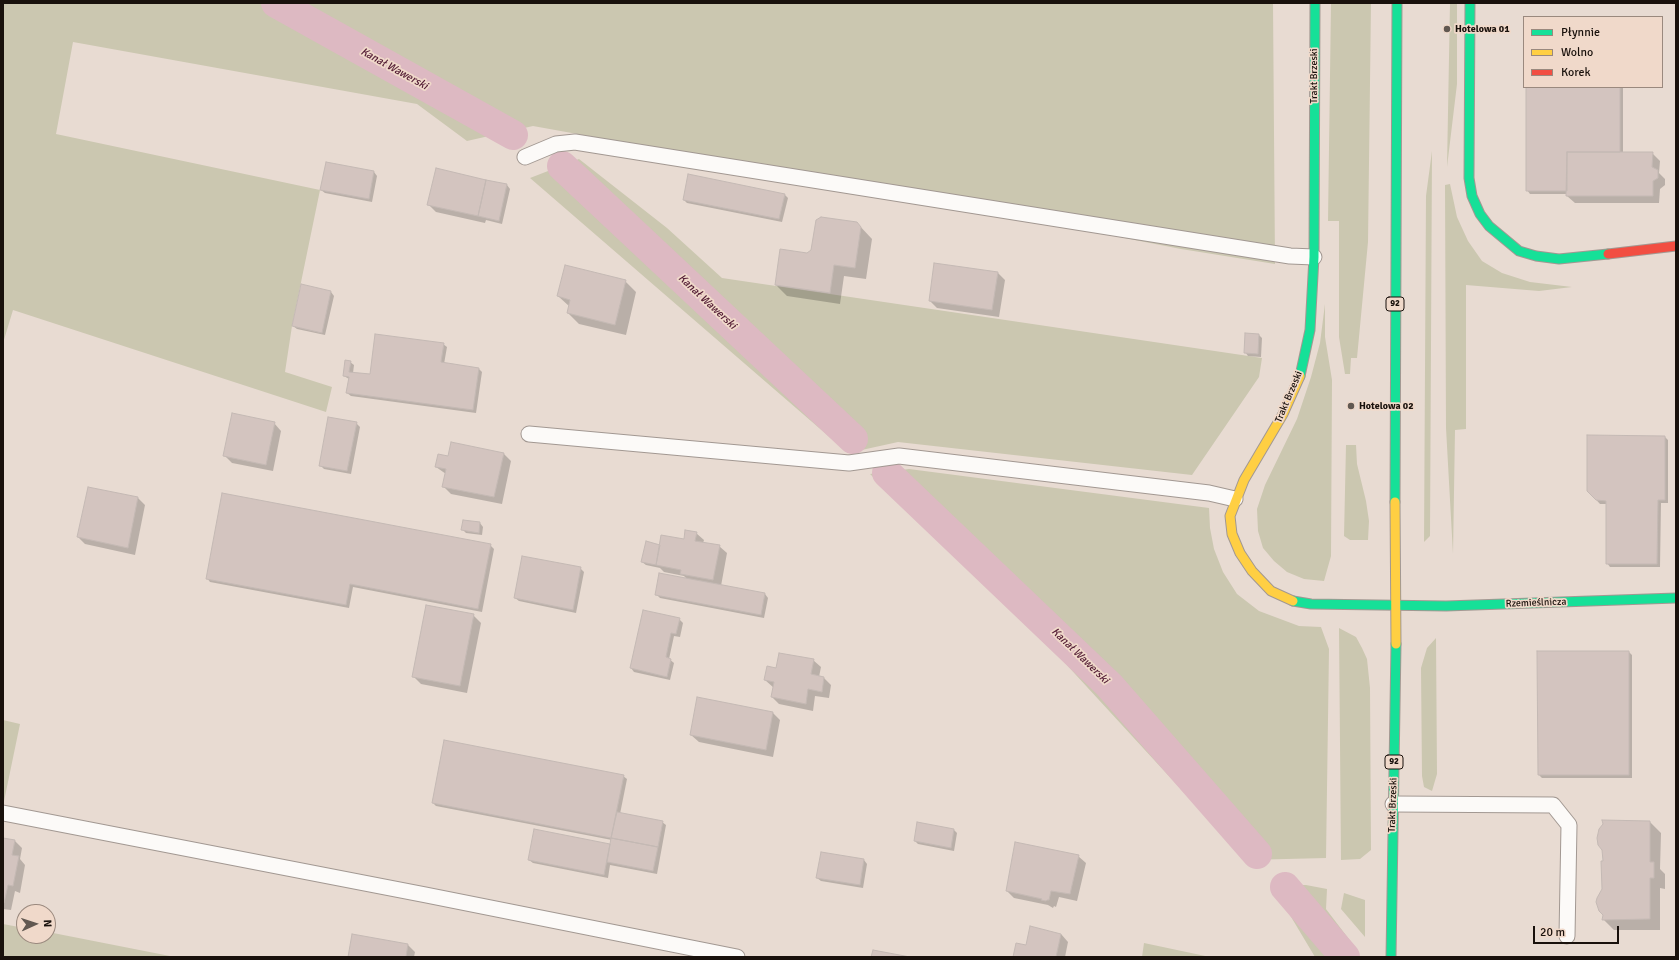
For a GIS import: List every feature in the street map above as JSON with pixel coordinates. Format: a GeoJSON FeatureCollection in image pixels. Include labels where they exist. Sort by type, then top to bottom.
{"type":"FeatureCollection","features":[{"type":"Feature","properties":{"kind":"street","name":"Trakt Brzeski"},"geometry":{"type":"LineString","coordinates":[[1315,3],[1314,257],[1310,330],[1299,378],[1283,414],[1244,480],[1236,499],[1230,516],[1232,534],[1240,553],[1252,571],[1271,591],[1294,601],[1311,604],[1396,606]]}},
{"type":"Feature","properties":{"kind":"street","name":"Trakt Brzeski"},"geometry":{"type":"LineString","coordinates":[[1391,957],[1396,606],[1394,417],[1397,3]]}},
{"type":"Feature","properties":{"kind":"street"},"geometry":{"type":"LineString","coordinates":[[1470,3],[1469,178],[1472,196],[1480,214],[1489,226],[1519,251],[1536,256],[1559,259],[1676,246]]}},
{"type":"Feature","properties":{"kind":"street","name":"Rzemieślnicza"},"geometry":{"type":"LineString","coordinates":[[1396,606],[1446,606],[1676,598]]}},
{"type":"Feature","properties":{"kind":"lane"},"geometry":{"type":"LineString","coordinates":[[524,157],[556,144],[574,142],[1290,256],[1314,257]]}},
{"type":"Feature","properties":{"kind":"lane"},"geometry":{"type":"LineString","coordinates":[[529,434],[850,463],[899,456],[1209,493],[1236,499]]}},
{"type":"Feature","properties":{"kind":"lane"},"geometry":{"type":"LineString","coordinates":[[1393,804],[1553,805],[1569,825],[1567,936]]}},
{"type":"Feature","properties":{"kind":"lane"},"geometry":{"type":"LineString","coordinates":[[3,814],[426,895],[737,957]]}},
{"type":"Feature","properties":{"kind":"shaded area"},"geometry":{"type":"Polygon","coordinates":[[[3,3],[1273,3],[1275,264],[1181,249],[738,163],[533,126],[467,141],[417,104],[73,42],[56,134],[320,190],[292,326],[285,372],[332,387],[326,412],[13,310],[3,343],[3,3]]]}},
{"type":"Feature","properties":{"kind":"shaded area"},"geometry":{"type":"Polygon","coordinates":[[[1331,3],[1371,3],[1368,242],[1357,358],[1351,358],[1350,374],[1345,374],[1339,337],[1339,221],[1328,221],[1331,3]]]}},
{"type":"Feature","properties":{"kind":"shaded area"},"geometry":{"type":"Polygon","coordinates":[[[1450,3],[1457,3],[1457,84],[1447,167],[1450,3]]]}},
{"type":"Feature","properties":{"kind":"shaded area"},"geometry":{"type":"Polygon","coordinates":[[[1432,151],[1430,536],[1424,542],[1426,196],[1432,151]]]}},
{"type":"Feature","properties":{"kind":"shaded area"},"geometry":{"type":"Polygon","coordinates":[[[579,159],[667,228],[722,278],[1262,358],[1259,377],[1192,475],[898,442],[848,453],[530,178],[579,159]]]}},
{"type":"Feature","properties":{"kind":"shaded area"},"geometry":{"type":"Polygon","coordinates":[[[1450,184],[1457,217],[1468,241],[1482,261],[1502,273],[1530,282],[1572,287],[1539,291],[1466,285],[1466,429],[1455,430],[1453,554],[1446,428],[1445,185],[1450,184]]]}},
{"type":"Feature","properties":{"kind":"shaded area"},"geometry":{"type":"Polygon","coordinates":[[[1325,304],[1325,337],[1332,380],[1331,556],[1324,581],[1304,579],[1287,572],[1274,561],[1263,548],[1258,531],[1257,509],[1265,485],[1297,419],[1311,377],[1320,343],[1325,304]]]}},
{"type":"Feature","properties":{"kind":"shaded area"},"geometry":{"type":"Polygon","coordinates":[[[1346,445],[1356,445],[1357,464],[1369,521],[1368,540],[1350,540],[1344,536],[1346,445]]]}},
{"type":"Feature","properties":{"kind":"shaded area"},"geometry":{"type":"Polygon","coordinates":[[[909,469],[1209,508],[1210,528],[1214,549],[1223,572],[1237,594],[1259,611],[1299,626],[1321,627],[1329,649],[1326,858],[1246,860],[1053,650],[870,474],[909,469]]]}},
{"type":"Feature","properties":{"kind":"shaded area"},"geometry":{"type":"Polygon","coordinates":[[[1339,628],[1356,637],[1362,648],[1367,659],[1370,688],[1371,850],[1360,859],[1341,860],[1339,628]]]}},
{"type":"Feature","properties":{"kind":"shaded area"},"geometry":{"type":"Polygon","coordinates":[[[1436,638],[1437,774],[1432,791],[1424,787],[1422,776],[1421,668],[1427,648],[1436,638]]]}},
{"type":"Feature","properties":{"kind":"shaded area"},"geometry":{"type":"Polygon","coordinates":[[[3,720],[20,724],[3,806],[3,720]]]}},
{"type":"Feature","properties":{"kind":"shaded area"},"geometry":{"type":"Polygon","coordinates":[[[1272,885],[1306,885],[1327,889],[1326,909],[1355,947],[1355,957],[1315,957],[1272,885]]]}},
{"type":"Feature","properties":{"kind":"shaded area"},"geometry":{"type":"Polygon","coordinates":[[[1344,893],[1365,900],[1365,937],[1341,909],[1344,893]]]}},
{"type":"Feature","properties":{"kind":"shaded area"},"geometry":{"type":"Polygon","coordinates":[[[3,924],[16,926],[16,944],[56,944],[56,934],[175,957],[3,957],[3,924]]]}},
{"type":"Feature","properties":{"kind":"shaded area"},"geometry":{"type":"Polygon","coordinates":[[[1144,943],[1210,957],[1142,957],[1144,943]]]}},
{"type":"Feature","properties":{"kind":"building"},"geometry":{"type":"Polygon","coordinates":[[[1526,88],[1620,88],[1620,152],[1567,152],[1567,191],[1526,191],[1526,88]]]}},
{"type":"Feature","properties":{"kind":"building"},"geometry":{"type":"Polygon","coordinates":[[[1567,152],[1653,152],[1652,167],[1658,170],[1658,178],[1653,181],[1653,196],[1566,196],[1567,152]]]}},
{"type":"Feature","properties":{"kind":"building"},"geometry":{"type":"Polygon","coordinates":[[[326,162],[374,171],[369,199],[320,190],[326,162]]]}},
{"type":"Feature","properties":{"kind":"building"},"geometry":{"type":"Polygon","coordinates":[[[436,168],[486,180],[478,216],[427,205],[436,168]]]}},
{"type":"Feature","properties":{"kind":"building"},"geometry":{"type":"Polygon","coordinates":[[[688,174],[785,194],[779,219],[683,200],[688,174]]]}},
{"type":"Feature","properties":{"kind":"building"},"geometry":{"type":"Polygon","coordinates":[[[486,180],[507,184],[499,221],[478,216],[486,180]]]}},
{"type":"Feature","properties":{"kind":"building"},"geometry":{"type":"Polygon","coordinates":[[[821,217],[857,222],[861,227],[855,268],[834,265],[830,293],[775,285],[780,249],[807,253],[811,250],[816,220],[821,217]]]}},
{"type":"Feature","properties":{"kind":"building"},"geometry":{"type":"Polygon","coordinates":[[[934,263],[998,272],[992,310],[929,301],[934,263]]]}},
{"type":"Feature","properties":{"kind":"building"},"geometry":{"type":"Polygon","coordinates":[[[565,265],[626,280],[615,325],[567,313],[570,300],[557,296],[565,265]]]}},
{"type":"Feature","properties":{"kind":"building"},"geometry":{"type":"Polygon","coordinates":[[[301,284],[331,291],[322,333],[292,326],[301,284]]]}},
{"type":"Feature","properties":{"kind":"building"},"geometry":{"type":"Polygon","coordinates":[[[1245,333],[1259,334],[1258,354],[1244,353],[1245,333]]]}},
{"type":"Feature","properties":{"kind":"building"},"geometry":{"type":"Polygon","coordinates":[[[375,334],[444,343],[441,362],[479,368],[473,410],[346,393],[349,377],[343,376],[345,360],[351,361],[349,372],[370,374],[375,334]]]}},
{"type":"Feature","properties":{"kind":"building"},"geometry":{"type":"Polygon","coordinates":[[[232,413],[275,422],[266,465],[223,456],[232,413]]]}},
{"type":"Feature","properties":{"kind":"building"},"geometry":{"type":"Polygon","coordinates":[[[328,417],[357,422],[347,471],[319,466],[328,417]]]}},
{"type":"Feature","properties":{"kind":"building"},"geometry":{"type":"Polygon","coordinates":[[[1587,435],[1665,436],[1665,500],[1658,500],[1657,564],[1606,564],[1606,501],[1596,500],[1587,491],[1587,435]]]}},
{"type":"Feature","properties":{"kind":"building"},"geometry":{"type":"Polygon","coordinates":[[[451,442],[504,453],[494,497],[442,487],[446,469],[435,467],[438,454],[448,456],[451,442]]]}},
{"type":"Feature","properties":{"kind":"building"},"geometry":{"type":"Polygon","coordinates":[[[88,487],[138,497],[128,548],[77,537],[88,487]]]}},
{"type":"Feature","properties":{"kind":"building"},"geometry":{"type":"Polygon","coordinates":[[[222,493],[491,544],[478,609],[350,584],[346,605],[206,579],[222,493]]]}},
{"type":"Feature","properties":{"kind":"building"},"geometry":{"type":"Polygon","coordinates":[[[463,520],[480,522],[479,533],[461,530],[463,520]]]}},
{"type":"Feature","properties":{"kind":"building"},"geometry":{"type":"Polygon","coordinates":[[[685,530],[697,532],[695,541],[720,545],[713,580],[680,574],[681,570],[656,565],[661,535],[684,539],[685,530]]]}},
{"type":"Feature","properties":{"kind":"building"},"geometry":{"type":"Polygon","coordinates":[[[646,541],[660,545],[656,565],[641,562],[646,541]]]}},
{"type":"Feature","properties":{"kind":"building"},"geometry":{"type":"Polygon","coordinates":[[[522,556],[581,567],[573,610],[514,598],[522,556]]]}},
{"type":"Feature","properties":{"kind":"building"},"geometry":{"type":"Polygon","coordinates":[[[659,573],[765,593],[761,615],[655,595],[659,573]]]}},
{"type":"Feature","properties":{"kind":"building"},"geometry":{"type":"Polygon","coordinates":[[[426,605],[474,614],[460,686],[412,677],[426,605]]]}},
{"type":"Feature","properties":{"kind":"building"},"geometry":{"type":"Polygon","coordinates":[[[643,610],[680,618],[676,634],[671,633],[666,657],[671,659],[667,677],[630,668],[643,610]]]}},
{"type":"Feature","properties":{"kind":"building"},"geometry":{"type":"Polygon","coordinates":[[[1537,651],[1629,651],[1629,775],[1538,775],[1537,651]]]}},
{"type":"Feature","properties":{"kind":"building"},"geometry":{"type":"Polygon","coordinates":[[[779,653],[814,659],[811,674],[824,677],[822,692],[808,689],[806,704],[771,697],[774,682],[764,680],[767,666],[776,668],[779,653]]]}},
{"type":"Feature","properties":{"kind":"building"},"geometry":{"type":"Polygon","coordinates":[[[697,697],[773,712],[766,750],[690,735],[697,697]]]}},
{"type":"Feature","properties":{"kind":"building"},"geometry":{"type":"Polygon","coordinates":[[[444,740],[624,775],[611,838],[432,803],[444,740]]]}},
{"type":"Feature","properties":{"kind":"building"},"geometry":{"type":"Polygon","coordinates":[[[617,812],[663,821],[658,847],[611,838],[617,812]]]}},
{"type":"Feature","properties":{"kind":"building"},"geometry":{"type":"Polygon","coordinates":[[[1602,820],[1650,821],[1650,862],[1654,862],[1654,878],[1650,878],[1650,919],[1602,920],[1603,915],[1599,911],[1596,902],[1602,889],[1602,850],[1598,845],[1597,838],[1599,829],[1603,824],[1602,820]]]}},
{"type":"Feature","properties":{"kind":"building"},"geometry":{"type":"Polygon","coordinates":[[[917,822],[954,829],[951,848],[914,841],[917,822]]]}},
{"type":"Feature","properties":{"kind":"building"},"geometry":{"type":"Polygon","coordinates":[[[534,829],[610,844],[604,875],[528,860],[534,829]]]}},
{"type":"Feature","properties":{"kind":"building"},"geometry":{"type":"Polygon","coordinates":[[[3,838],[15,840],[12,855],[19,856],[13,886],[8,885],[4,903],[3,903],[3,838]]]}},
{"type":"Feature","properties":{"kind":"building"},"geometry":{"type":"Polygon","coordinates":[[[611,838],[658,847],[653,871],[607,862],[611,838]]]}},
{"type":"Feature","properties":{"kind":"building"},"geometry":{"type":"Polygon","coordinates":[[[1015,842],[1079,855],[1070,894],[1051,891],[1049,900],[1046,901],[1006,891],[1015,842]]]}},
{"type":"Feature","properties":{"kind":"building"},"geometry":{"type":"Polygon","coordinates":[[[821,852],[864,859],[860,885],[816,878],[821,852]]]}},
{"type":"Feature","properties":{"kind":"building"},"geometry":{"type":"Polygon","coordinates":[[[1030,926],[1061,934],[1056,957],[1013,957],[1016,943],[1026,945],[1030,926]]]}},
{"type":"Feature","properties":{"kind":"building"},"geometry":{"type":"Polygon","coordinates":[[[352,934],[408,944],[406,957],[348,957],[352,934]]]}},
{"type":"Feature","properties":{"kind":"building"},"geometry":{"type":"Polygon","coordinates":[[[873,950],[910,957],[871,957],[873,950]]]}},
{"type":"Feature","properties":{"kind":"waterway","name":"Kanał Wawerski"},"geometry":{"type":"LineString","coordinates":[[276,3],[513,135]]}},
{"type":"Feature","properties":{"kind":"waterway","name":"Kanał Wawerski"},"geometry":{"type":"LineString","coordinates":[[562,166],[853,439]]}},
{"type":"Feature","properties":{"kind":"waterway","name":"Kanał Wawerski"},"geometry":{"type":"LineString","coordinates":[[887,473],[1109,685],[1257,854]]}},
{"type":"Feature","properties":{"kind":"waterway","name":"Kanał Wawerski"},"geometry":{"type":"LineString","coordinates":[[1285,887],[1345,957]]}},
{"type":"Feature","properties":{"kind":"traffic: fast"},"geometry":{"type":"LineString","coordinates":[[1300,376],[1310,330],[1314,257],[1315,3]]}},
{"type":"Feature","properties":{"kind":"traffic: fast"},"geometry":{"type":"LineString","coordinates":[[1395,502],[1397,3]]}},
{"type":"Feature","properties":{"kind":"traffic: fast"},"geometry":{"type":"LineString","coordinates":[[1470,3],[1469,178],[1472,196],[1480,214],[1489,226],[1519,251],[1536,256],[1559,259],[1608,254]]}},
{"type":"Feature","properties":{"kind":"traffic: fast"},"geometry":{"type":"LineString","coordinates":[[1293,601],[1311,604],[1446,606],[1676,598]]}},
{"type":"Feature","properties":{"kind":"traffic: fast"},"geometry":{"type":"LineString","coordinates":[[1391,957],[1396,644]]}},
{"type":"Feature","properties":{"kind":"traffic: slow"},"geometry":{"type":"LineString","coordinates":[[1293,601],[1271,591],[1252,571],[1240,553],[1232,534],[1230,516],[1244,480],[1283,414],[1300,376]]}},
{"type":"Feature","properties":{"kind":"traffic: slow"},"geometry":{"type":"LineString","coordinates":[[1395,502],[1396,644]]}},
{"type":"Feature","properties":{"kind":"traffic: jam"},"geometry":{"type":"LineString","coordinates":[[1608,254],[1676,246]]}},
{"type":"Feature","properties":{"kind":"place","name":"Hotelowa 01"},"geometry":{"type":"Point","coordinates":[1447,29]}},
{"type":"Feature","properties":{"kind":"place","name":"Hotelowa 02"},"geometry":{"type":"Point","coordinates":[1351,406]}}]}
